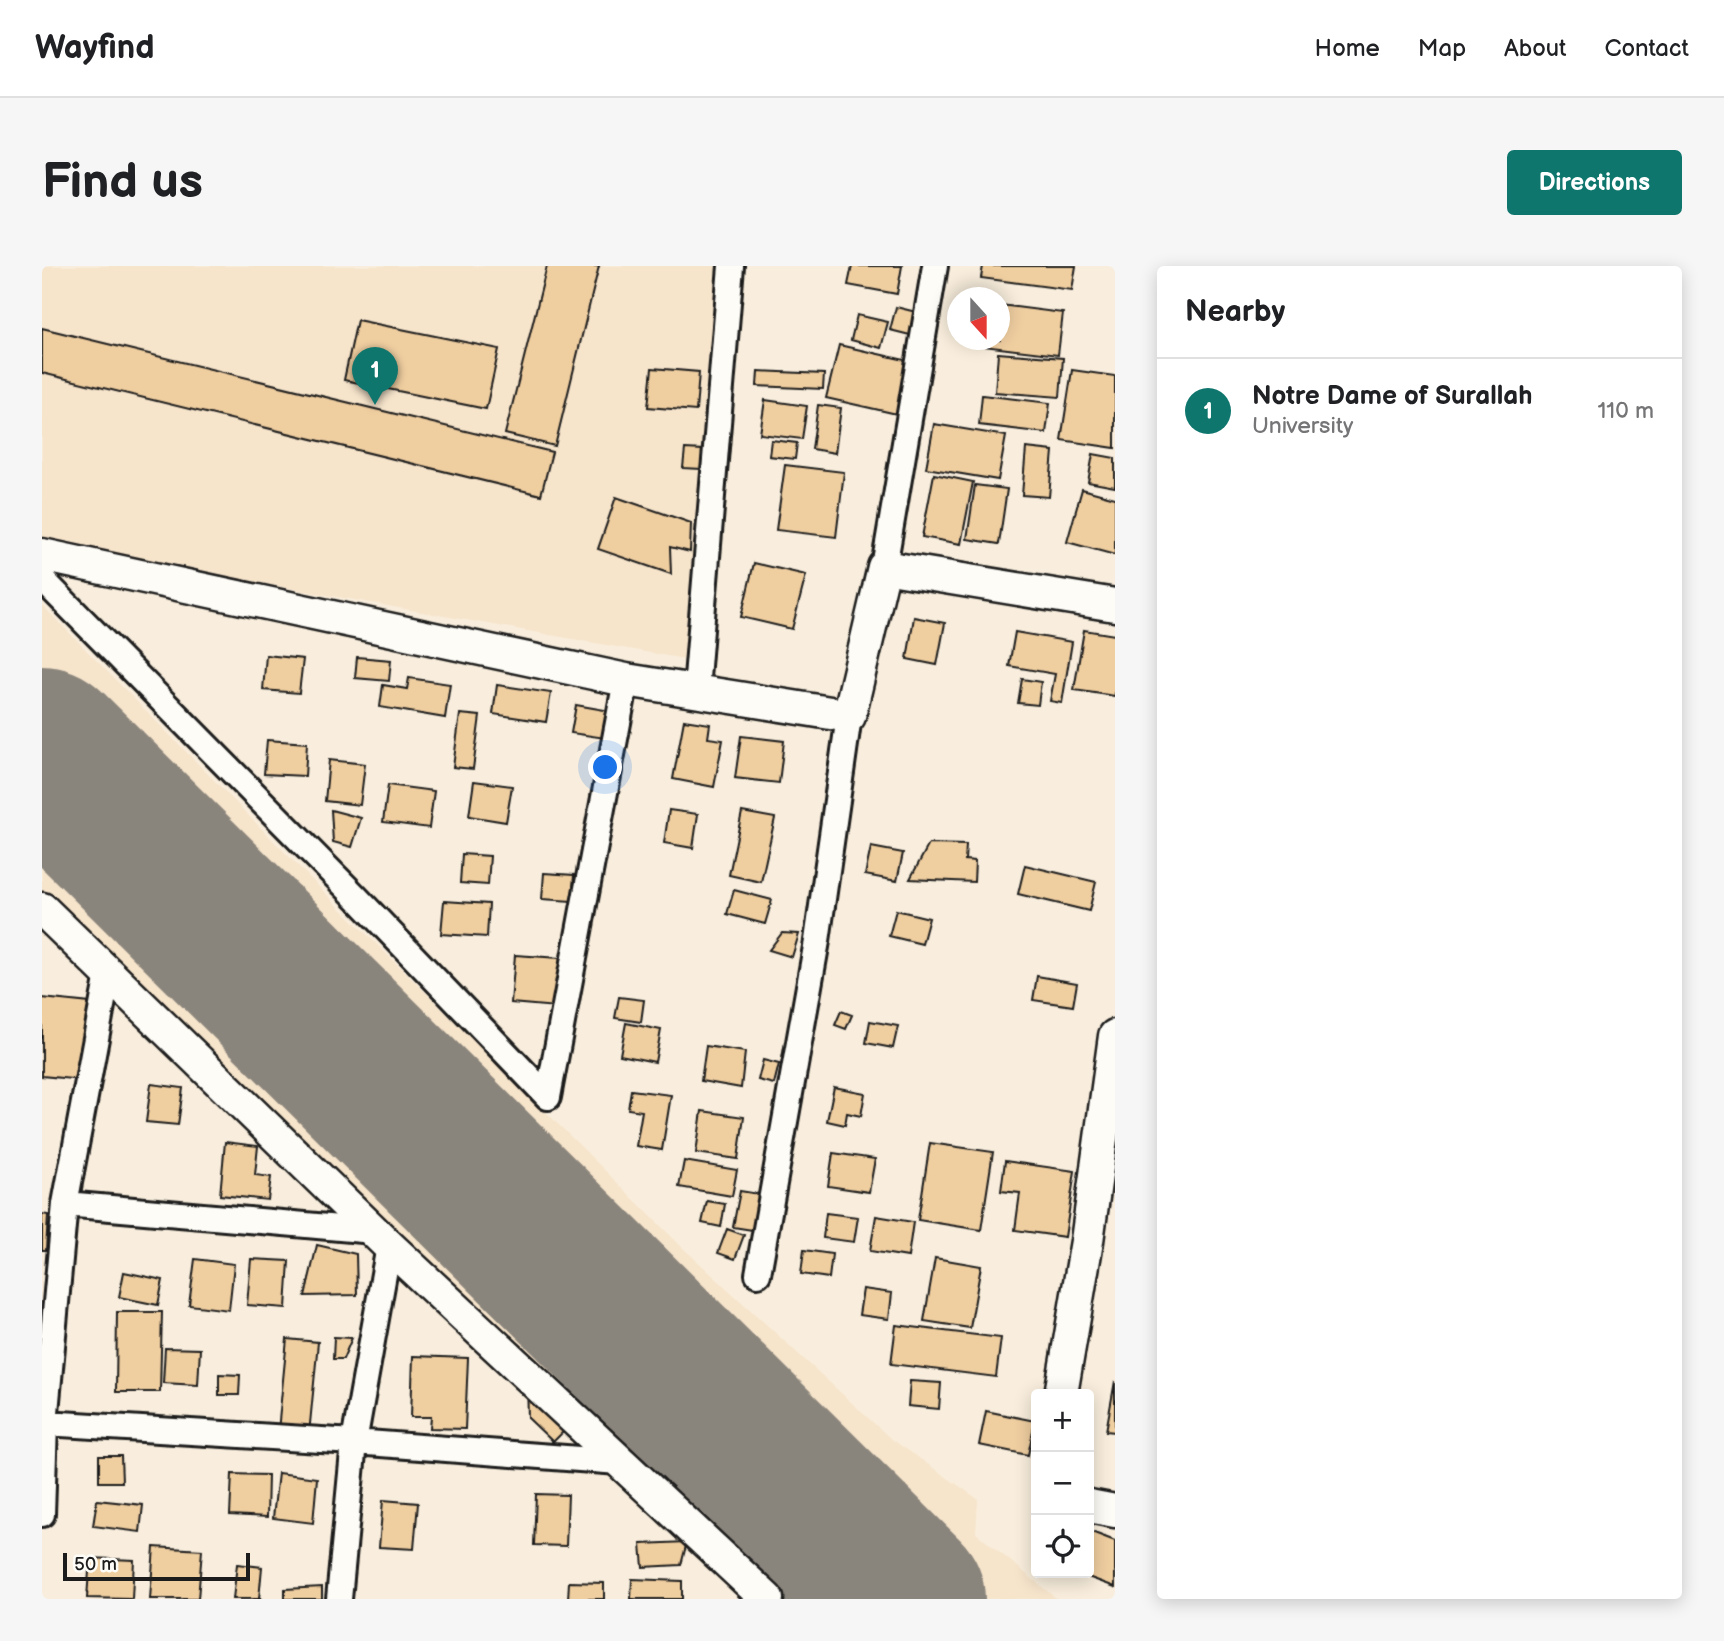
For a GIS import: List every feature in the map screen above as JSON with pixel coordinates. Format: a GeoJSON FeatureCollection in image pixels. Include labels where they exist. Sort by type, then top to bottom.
{"type":"FeatureCollection","features":[{"type":"Feature","properties":{"kind":"street"},"geometry":{"type":"LineString","coordinates":[[696,690],[731,266]]}},
{"type":"Feature","properties":{"kind":"street"},"geometry":{"type":"LineString","coordinates":[[758,1274],[817,941],[849,716],[884,567],[935,266]]}},
{"type":"Feature","properties":{"kind":"street"},"geometry":{"type":"LineString","coordinates":[[42,555],[626,680],[849,716]]}},
{"type":"Feature","properties":{"kind":"street"},"geometry":{"type":"LineString","coordinates":[[884,567],[1115,605]]}},
{"type":"Feature","properties":{"kind":"street"},"geometry":{"type":"LineString","coordinates":[[42,579],[357,898],[548,1097],[626,680]]}},
{"type":"Feature","properties":{"kind":"street"},"geometry":{"type":"LineString","coordinates":[[42,909],[381,1238],[619,1462],[739,1587],[767,1599]]}},
{"type":"Feature","properties":{"kind":"street"},"geometry":{"type":"LineString","coordinates":[[42,1514],[45,1423],[65,1204],[108,974]]}},
{"type":"Feature","properties":{"kind":"street"},"geometry":{"type":"LineString","coordinates":[[1062,1389],[1087,1241],[1115,1036]]}},
{"type":"Feature","properties":{"kind":"street"},"geometry":{"type":"LineString","coordinates":[[65,1204],[381,1238]]}},
{"type":"Feature","properties":{"kind":"street"},"geometry":{"type":"LineString","coordinates":[[338,1599],[354,1442],[381,1238]]}},
{"type":"Feature","properties":{"kind":"street"},"geometry":{"type":"LineString","coordinates":[[45,1423],[619,1462]]}},
{"type":"Feature","properties":{"kind":"street"},"geometry":{"type":"LineString","coordinates":[[1094,1507],[1115,1511]]}},
{"type":"Feature","properties":{"kind":"shaded area"},"geometry":{"type":"Polygon","coordinates":[[[42,266],[717,266],[690,660],[42,544],[42,266]]]}},
{"type":"Feature","properties":{"kind":"shaded area"},"geometry":{"type":"Polygon","coordinates":[[[42,605],[308,876],[683,1248],[890,1438],[978,1499],[976,1533],[1057,1599],[780,1599],[42,896],[42,605]]]}},
{"type":"Feature","properties":{"kind":"building"},"geometry":{"type":"Polygon","coordinates":[[[547,266],[599,266],[555,446],[505,434],[547,266]]]}},
{"type":"Feature","properties":{"kind":"building"},"geometry":{"type":"Polygon","coordinates":[[[852,266],[902,266],[897,294],[848,285],[852,266]]]}},
{"type":"Feature","properties":{"kind":"building"},"geometry":{"type":"Polygon","coordinates":[[[983,266],[1076,266],[1072,290],[981,278],[983,266]]]}},
{"type":"Feature","properties":{"kind":"building"},"geometry":{"type":"Polygon","coordinates":[[[1010,306],[1063,313],[1058,355],[1010,349],[1010,306]]]}},
{"type":"Feature","properties":{"kind":"building"},"geometry":{"type":"Polygon","coordinates":[[[896,307],[916,312],[910,335],[890,330],[896,307]]]}},
{"type":"Feature","properties":{"kind":"building"},"geometry":{"type":"Polygon","coordinates":[[[857,315],[888,322],[881,348],[851,340],[857,315]]]}},
{"type":"Feature","properties":{"kind":"building"},"geometry":{"type":"Polygon","coordinates":[[[357,320],[499,349],[486,409],[344,380],[357,320]]]}},
{"type":"Feature","properties":{"kind":"building"},"geometry":{"type":"Polygon","coordinates":[[[42,328],[552,452],[541,495],[42,373],[42,328]]]}},
{"type":"Feature","properties":{"kind":"building"},"geometry":{"type":"Polygon","coordinates":[[[839,345],[909,361],[897,414],[826,398],[839,345]]]}},
{"type":"Feature","properties":{"kind":"building"},"geometry":{"type":"Polygon","coordinates":[[[998,353],[1063,358],[1060,397],[995,392],[998,353]]]}},
{"type":"Feature","properties":{"kind":"building"},"geometry":{"type":"Polygon","coordinates":[[[652,368],[699,372],[696,411],[648,407],[652,368]]]}},
{"type":"Feature","properties":{"kind":"building"},"geometry":{"type":"Polygon","coordinates":[[[1072,370],[1115,376],[1115,448],[1061,440],[1072,370]]]}},
{"type":"Feature","properties":{"kind":"building"},"geometry":{"type":"Polygon","coordinates":[[[758,371],[824,374],[823,389],[757,386],[758,371]]]}},
{"type":"Feature","properties":{"kind":"building"},"geometry":{"type":"Polygon","coordinates":[[[982,395],[1050,403],[1046,433],[979,425],[982,395]]]}},
{"type":"Feature","properties":{"kind":"building"},"geometry":{"type":"Polygon","coordinates":[[[765,400],[807,406],[802,439],[760,434],[765,400]]]}},
{"type":"Feature","properties":{"kind":"building"},"geometry":{"type":"Polygon","coordinates":[[[818,405],[841,408],[835,453],[812,449],[818,405]]]}},
{"type":"Feature","properties":{"kind":"building"},"geometry":{"type":"Polygon","coordinates":[[[934,424],[1006,436],[998,480],[926,468],[934,424]]]}},
{"type":"Feature","properties":{"kind":"building"},"geometry":{"type":"Polygon","coordinates":[[[771,440],[797,443],[795,459],[769,456],[771,440]]]}},
{"type":"Feature","properties":{"kind":"building"},"geometry":{"type":"Polygon","coordinates":[[[1026,448],[1053,451],[1049,497],[1022,495],[1026,448]]]}},
{"type":"Feature","properties":{"kind":"building"},"geometry":{"type":"Polygon","coordinates":[[[685,449],[703,450],[702,469],[683,468],[685,449]]]}},
{"type":"Feature","properties":{"kind":"building"},"geometry":{"type":"Polygon","coordinates":[[[1093,454],[1115,458],[1115,487],[1088,482],[1093,454]]]}},
{"type":"Feature","properties":{"kind":"building"},"geometry":{"type":"Polygon","coordinates":[[[785,465],[844,472],[836,537],[776,530],[785,465]]]}},
{"type":"Feature","properties":{"kind":"building"},"geometry":{"type":"Polygon","coordinates":[[[934,474],[973,482],[961,544],[922,537],[934,474]]]}},
{"type":"Feature","properties":{"kind":"building"},"geometry":{"type":"Polygon","coordinates":[[[975,485],[1007,489],[999,544],[967,539],[975,485]]]}},
{"type":"Feature","properties":{"kind":"building"},"geometry":{"type":"Polygon","coordinates":[[[1082,489],[1115,498],[1115,555],[1067,542],[1082,489]]]}},
{"type":"Feature","properties":{"kind":"building"},"geometry":{"type":"Polygon","coordinates":[[[616,497],[691,523],[690,552],[670,547],[671,574],[598,549],[616,497]]]}},
{"type":"Feature","properties":{"kind":"building"},"geometry":{"type":"Polygon","coordinates":[[[754,563],[806,575],[792,629],[741,617],[754,563]]]}},
{"type":"Feature","properties":{"kind":"building"},"geometry":{"type":"Polygon","coordinates":[[[914,617],[945,623],[937,665],[907,659],[914,617]]]}},
{"type":"Feature","properties":{"kind":"building"},"geometry":{"type":"Polygon","coordinates":[[[1084,630],[1115,635],[1115,696],[1074,690],[1084,630]]]}},
{"type":"Feature","properties":{"kind":"building"},"geometry":{"type":"Polygon","coordinates":[[[1015,632],[1072,642],[1062,703],[1050,701],[1055,674],[1009,666],[1015,632]]]}},
{"type":"Feature","properties":{"kind":"building"},"geometry":{"type":"Polygon","coordinates":[[[266,655],[303,659],[299,693],[263,690],[266,655]]]}},
{"type":"Feature","properties":{"kind":"building"},"geometry":{"type":"Polygon","coordinates":[[[357,657],[391,660],[389,681],[355,678],[357,657]]]}},
{"type":"Feature","properties":{"kind":"building"},"geometry":{"type":"Polygon","coordinates":[[[409,678],[450,684],[445,718],[380,707],[383,685],[407,689],[409,678]]]}},
{"type":"Feature","properties":{"kind":"building"},"geometry":{"type":"Polygon","coordinates":[[[1022,679],[1041,682],[1038,705],[1018,703],[1022,679]]]}},
{"type":"Feature","properties":{"kind":"building"},"geometry":{"type":"Polygon","coordinates":[[[497,685],[551,693],[546,722],[493,714],[497,685]]]}},
{"type":"Feature","properties":{"kind":"building"},"geometry":{"type":"Polygon","coordinates":[[[576,705],[616,712],[605,738],[571,733],[576,705]]]}},
{"type":"Feature","properties":{"kind":"building"},"geometry":{"type":"Polygon","coordinates":[[[460,714],[480,716],[473,769],[453,767],[460,714]]]}},
{"type":"Feature","properties":{"kind":"building"},"geometry":{"type":"Polygon","coordinates":[[[684,720],[710,724],[708,738],[723,740],[714,787],[673,779],[684,720]]]}},
{"type":"Feature","properties":{"kind":"building"},"geometry":{"type":"Polygon","coordinates":[[[741,736],[784,741],[779,783],[735,778],[741,736]]]}},
{"type":"Feature","properties":{"kind":"building"},"geometry":{"type":"Polygon","coordinates":[[[267,740],[307,743],[305,776],[264,774],[267,740]]]}},
{"type":"Feature","properties":{"kind":"building"},"geometry":{"type":"Polygon","coordinates":[[[329,760],[365,764],[360,805],[325,801],[329,760]]]}},
{"type":"Feature","properties":{"kind":"building"},"geometry":{"type":"Polygon","coordinates":[[[474,781],[512,786],[506,822],[469,816],[474,781]]]}},
{"type":"Feature","properties":{"kind":"building"},"geometry":{"type":"Polygon","coordinates":[[[388,785],[434,791],[429,828],[383,822],[388,785]]]}},
{"type":"Feature","properties":{"kind":"building"},"geometry":{"type":"Polygon","coordinates":[[[331,810],[361,818],[352,847],[333,842],[331,810]]]}},
{"type":"Feature","properties":{"kind":"building"},"geometry":{"type":"Polygon","coordinates":[[[669,810],[698,814],[693,848],[664,843],[669,810]]]}},
{"type":"Feature","properties":{"kind":"building"},"geometry":{"type":"Polygon","coordinates":[[[742,812],[775,818],[761,882],[729,875],[742,812]]]}},
{"type":"Feature","properties":{"kind":"building"},"geometry":{"type":"Polygon","coordinates":[[[929,844],[966,845],[965,860],[975,861],[974,882],[910,879],[929,844]]]}},
{"type":"Feature","properties":{"kind":"building"},"geometry":{"type":"Polygon","coordinates":[[[871,847],[903,853],[897,881],[865,875],[871,847]]]}},
{"type":"Feature","properties":{"kind":"building"},"geometry":{"type":"Polygon","coordinates":[[[462,854],[490,856],[488,885],[460,883],[462,854]]]}},
{"type":"Feature","properties":{"kind":"building"},"geometry":{"type":"Polygon","coordinates":[[[1025,865],[1096,882],[1089,911],[1018,894],[1025,865]]]}},
{"type":"Feature","properties":{"kind":"building"},"geometry":{"type":"Polygon","coordinates":[[[544,873],[574,875],[572,901],[542,899],[544,873]]]}},
{"type":"Feature","properties":{"kind":"building"},"geometry":{"type":"Polygon","coordinates":[[[734,890],[772,900],[765,924],[727,914],[734,890]]]}},
{"type":"Feature","properties":{"kind":"building"},"geometry":{"type":"Polygon","coordinates":[[[444,901],[489,904],[487,937],[441,934],[444,901]]]}},
{"type":"Feature","properties":{"kind":"building"},"geometry":{"type":"Polygon","coordinates":[[[896,910],[929,918],[922,944],[889,936],[896,910]]]}},
{"type":"Feature","properties":{"kind":"building"},"geometry":{"type":"Polygon","coordinates":[[[782,933],[799,934],[792,957],[769,950],[782,933]]]}},
{"type":"Feature","properties":{"kind":"building"},"geometry":{"type":"Polygon","coordinates":[[[515,955],[560,958],[556,1007],[511,1003],[515,955]]]}},
{"type":"Feature","properties":{"kind":"building"},"geometry":{"type":"Polygon","coordinates":[[[1037,976],[1077,983],[1073,1006],[1033,1000],[1037,976]]]}},
{"type":"Feature","properties":{"kind":"building"},"geometry":{"type":"Polygon","coordinates":[[[619,997],[644,1000],[641,1022],[615,1018],[619,997]]]}},
{"type":"Feature","properties":{"kind":"building"},"geometry":{"type":"Polygon","coordinates":[[[42,998],[90,1003],[82,1080],[42,1076],[42,998]]]}},
{"type":"Feature","properties":{"kind":"building"},"geometry":{"type":"Polygon","coordinates":[[[841,1011],[852,1015],[846,1029],[835,1025],[841,1011]]]}},
{"type":"Feature","properties":{"kind":"building"},"geometry":{"type":"Polygon","coordinates":[[[870,1021],[898,1026],[893,1048],[866,1043],[870,1021]]]}},
{"type":"Feature","properties":{"kind":"building"},"geometry":{"type":"Polygon","coordinates":[[[626,1023],[661,1030],[655,1062],[620,1055],[626,1023]]]}},
{"type":"Feature","properties":{"kind":"building"},"geometry":{"type":"Polygon","coordinates":[[[706,1046],[745,1052],[741,1088],[701,1081],[706,1046]]]}},
{"type":"Feature","properties":{"kind":"building"},"geometry":{"type":"Polygon","coordinates":[[[763,1060],[779,1064],[774,1084],[758,1080],[763,1060]]]}},
{"type":"Feature","properties":{"kind":"building"},"geometry":{"type":"Polygon","coordinates":[[[151,1084],[183,1088],[178,1125],[146,1122],[151,1084]]]}},
{"type":"Feature","properties":{"kind":"building"},"geometry":{"type":"Polygon","coordinates":[[[834,1087],[865,1093],[861,1116],[847,1113],[845,1125],[827,1121],[834,1087]]]}},
{"type":"Feature","properties":{"kind":"building"},"geometry":{"type":"Polygon","coordinates":[[[631,1090],[671,1095],[662,1150],[636,1146],[642,1111],[628,1109],[631,1090]]]}},
{"type":"Feature","properties":{"kind":"building"},"geometry":{"type":"Polygon","coordinates":[[[702,1111],[744,1117],[738,1159],[696,1153],[702,1111]]]}},
{"type":"Feature","properties":{"kind":"building"},"geometry":{"type":"Polygon","coordinates":[[[225,1142],[258,1146],[255,1175],[271,1177],[268,1200],[220,1195],[225,1142]]]}},
{"type":"Feature","properties":{"kind":"building"},"geometry":{"type":"Polygon","coordinates":[[[930,1143],[993,1152],[981,1230],[918,1220],[930,1143]]]}},
{"type":"Feature","properties":{"kind":"building"},"geometry":{"type":"Polygon","coordinates":[[[833,1153],[875,1159],[869,1192],[828,1186],[833,1153]]]}},
{"type":"Feature","properties":{"kind":"building"},"geometry":{"type":"Polygon","coordinates":[[[684,1161],[737,1170],[732,1196],[679,1187],[684,1161]]]}},
{"type":"Feature","properties":{"kind":"building"},"geometry":{"type":"Polygon","coordinates":[[[1005,1161],[1075,1171],[1065,1237],[1015,1230],[1020,1193],[1001,1191],[1005,1161]]]}},
{"type":"Feature","properties":{"kind":"building"},"geometry":{"type":"Polygon","coordinates":[[[740,1191],[765,1195],[759,1231],[733,1227],[740,1191]]]}},
{"type":"Feature","properties":{"kind":"building"},"geometry":{"type":"Polygon","coordinates":[[[707,1201],[725,1204],[721,1227],[702,1223],[707,1201]]]}},
{"type":"Feature","properties":{"kind":"building"},"geometry":{"type":"Polygon","coordinates":[[[826,1213],[858,1217],[854,1242],[823,1238],[826,1213]]]}},
{"type":"Feature","properties":{"kind":"building"},"geometry":{"type":"Polygon","coordinates":[[[42,1214],[48,1215],[46,1250],[42,1250],[42,1214]]]}},
{"type":"Feature","properties":{"kind":"building"},"geometry":{"type":"Polygon","coordinates":[[[876,1216],[913,1222],[908,1257],[870,1251],[876,1216]]]}},
{"type":"Feature","properties":{"kind":"building"},"geometry":{"type":"Polygon","coordinates":[[[727,1229],[744,1235],[735,1259],[718,1253],[727,1229]]]}},
{"type":"Feature","properties":{"kind":"building"},"geometry":{"type":"Polygon","coordinates":[[[317,1245],[356,1254],[357,1295],[305,1296],[317,1245]]]}},
{"type":"Feature","properties":{"kind":"building"},"geometry":{"type":"Polygon","coordinates":[[[804,1250],[832,1254],[829,1278],[801,1274],[804,1250]]]}},
{"type":"Feature","properties":{"kind":"building"},"geometry":{"type":"Polygon","coordinates":[[[935,1258],[981,1266],[970,1328],[924,1321],[935,1258]]]}},
{"type":"Feature","properties":{"kind":"building"},"geometry":{"type":"Polygon","coordinates":[[[195,1259],[234,1264],[229,1310],[189,1305],[195,1259]]]}},
{"type":"Feature","properties":{"kind":"building"},"geometry":{"type":"Polygon","coordinates":[[[251,1259],[289,1261],[286,1308],[247,1305],[251,1259]]]}},
{"type":"Feature","properties":{"kind":"building"},"geometry":{"type":"Polygon","coordinates":[[[124,1272],[163,1280],[158,1305],[119,1297],[124,1272]]]}},
{"type":"Feature","properties":{"kind":"building"},"geometry":{"type":"Polygon","coordinates":[[[863,1289],[892,1293],[889,1319],[859,1315],[863,1289]]]}},
{"type":"Feature","properties":{"kind":"building"},"geometry":{"type":"Polygon","coordinates":[[[117,1312],[162,1312],[160,1392],[116,1392],[117,1312]]]}},
{"type":"Feature","properties":{"kind":"building"},"geometry":{"type":"Polygon","coordinates":[[[896,1325],[1001,1338],[996,1377],[891,1364],[896,1325]]]}},
{"type":"Feature","properties":{"kind":"building"},"geometry":{"type":"Polygon","coordinates":[[[334,1337],[352,1338],[343,1359],[333,1359],[334,1337]]]}},
{"type":"Feature","properties":{"kind":"building"},"geometry":{"type":"Polygon","coordinates":[[[287,1339],[318,1342],[309,1434],[278,1431],[287,1339]]]}},
{"type":"Feature","properties":{"kind":"building"},"geometry":{"type":"Polygon","coordinates":[[[165,1348],[200,1349],[198,1385],[163,1383],[165,1348]]]}},
{"type":"Feature","properties":{"kind":"building"},"geometry":{"type":"Polygon","coordinates":[[[413,1356],[468,1358],[465,1429],[430,1428],[431,1417],[411,1417],[413,1356]]]}},
{"type":"Feature","properties":{"kind":"building"},"geometry":{"type":"Polygon","coordinates":[[[219,1374],[240,1375],[239,1395],[219,1395],[219,1374]]]}},
{"type":"Feature","properties":{"kind":"building"},"geometry":{"type":"Polygon","coordinates":[[[910,1381],[941,1383],[939,1409],[908,1406],[910,1381]]]}},
{"type":"Feature","properties":{"kind":"building"},"geometry":{"type":"Polygon","coordinates":[[[1115,1381],[1115,1432],[1106,1431],[1115,1381]]]}},
{"type":"Feature","properties":{"kind":"building"},"geometry":{"type":"Polygon","coordinates":[[[527,1384],[569,1426],[553,1442],[528,1418],[527,1384]]]}},
{"type":"Feature","properties":{"kind":"building"},"geometry":{"type":"Polygon","coordinates":[[[986,1411],[1031,1420],[1028,1455],[979,1445],[986,1411]]]}},
{"type":"Feature","properties":{"kind":"building"},"geometry":{"type":"Polygon","coordinates":[[[99,1456],[121,1456],[122,1482],[99,1482],[99,1456]]]}},
{"type":"Feature","properties":{"kind":"building"},"geometry":{"type":"Polygon","coordinates":[[[278,1473],[317,1478],[313,1523],[273,1518],[278,1473]]]}},
{"type":"Feature","properties":{"kind":"building"},"geometry":{"type":"Polygon","coordinates":[[[232,1474],[268,1475],[267,1517],[230,1515],[232,1474]]]}},
{"type":"Feature","properties":{"kind":"building"},"geometry":{"type":"Polygon","coordinates":[[[536,1494],[568,1495],[566,1546],[534,1545],[536,1494]]]}},
{"type":"Feature","properties":{"kind":"building"},"geometry":{"type":"Polygon","coordinates":[[[97,1500],[143,1505],[140,1532],[93,1526],[97,1500]]]}},
{"type":"Feature","properties":{"kind":"building"},"geometry":{"type":"Polygon","coordinates":[[[383,1500],[418,1503],[414,1549],[379,1547],[383,1500]]]}},
{"type":"Feature","properties":{"kind":"building"},"geometry":{"type":"Polygon","coordinates":[[[1094,1533],[1115,1541],[1115,1587],[1091,1578],[1094,1578],[1094,1533]]]}},
{"type":"Feature","properties":{"kind":"building"},"geometry":{"type":"Polygon","coordinates":[[[687,1542],[681,1565],[643,1567],[641,1544],[687,1542]]]}},
{"type":"Feature","properties":{"kind":"building"},"geometry":{"type":"Polygon","coordinates":[[[154,1547],[202,1550],[198,1599],[150,1599],[154,1547]]]}},
{"type":"Feature","properties":{"kind":"building"},"geometry":{"type":"Polygon","coordinates":[[[90,1558],[134,1560],[132,1599],[87,1598],[90,1558]]]}},
{"type":"Feature","properties":{"kind":"building"},"geometry":{"type":"Polygon","coordinates":[[[237,1564],[262,1567],[259,1599],[233,1599],[237,1564]]]}},
{"type":"Feature","properties":{"kind":"building"},"geometry":{"type":"Polygon","coordinates":[[[632,1579],[682,1581],[682,1599],[631,1599],[632,1579]]]}},
{"type":"Feature","properties":{"kind":"building"},"geometry":{"type":"Polygon","coordinates":[[[569,1582],[604,1583],[604,1599],[568,1599],[569,1582]]]}},
{"type":"Feature","properties":{"kind":"building"},"geometry":{"type":"Polygon","coordinates":[[[322,1587],[322,1599],[285,1599],[285,1589],[322,1587]]]}},
{"type":"Feature","properties":{"kind":"runway"},"geometry":{"type":"LineString","coordinates":[[42,750],[901,1599]]}},
{"type":"Feature","properties":{"kind":"place","name":"Notre Dame of Surallah"},"geometry":{"type":"Point","coordinates":[375,405]}}]}
